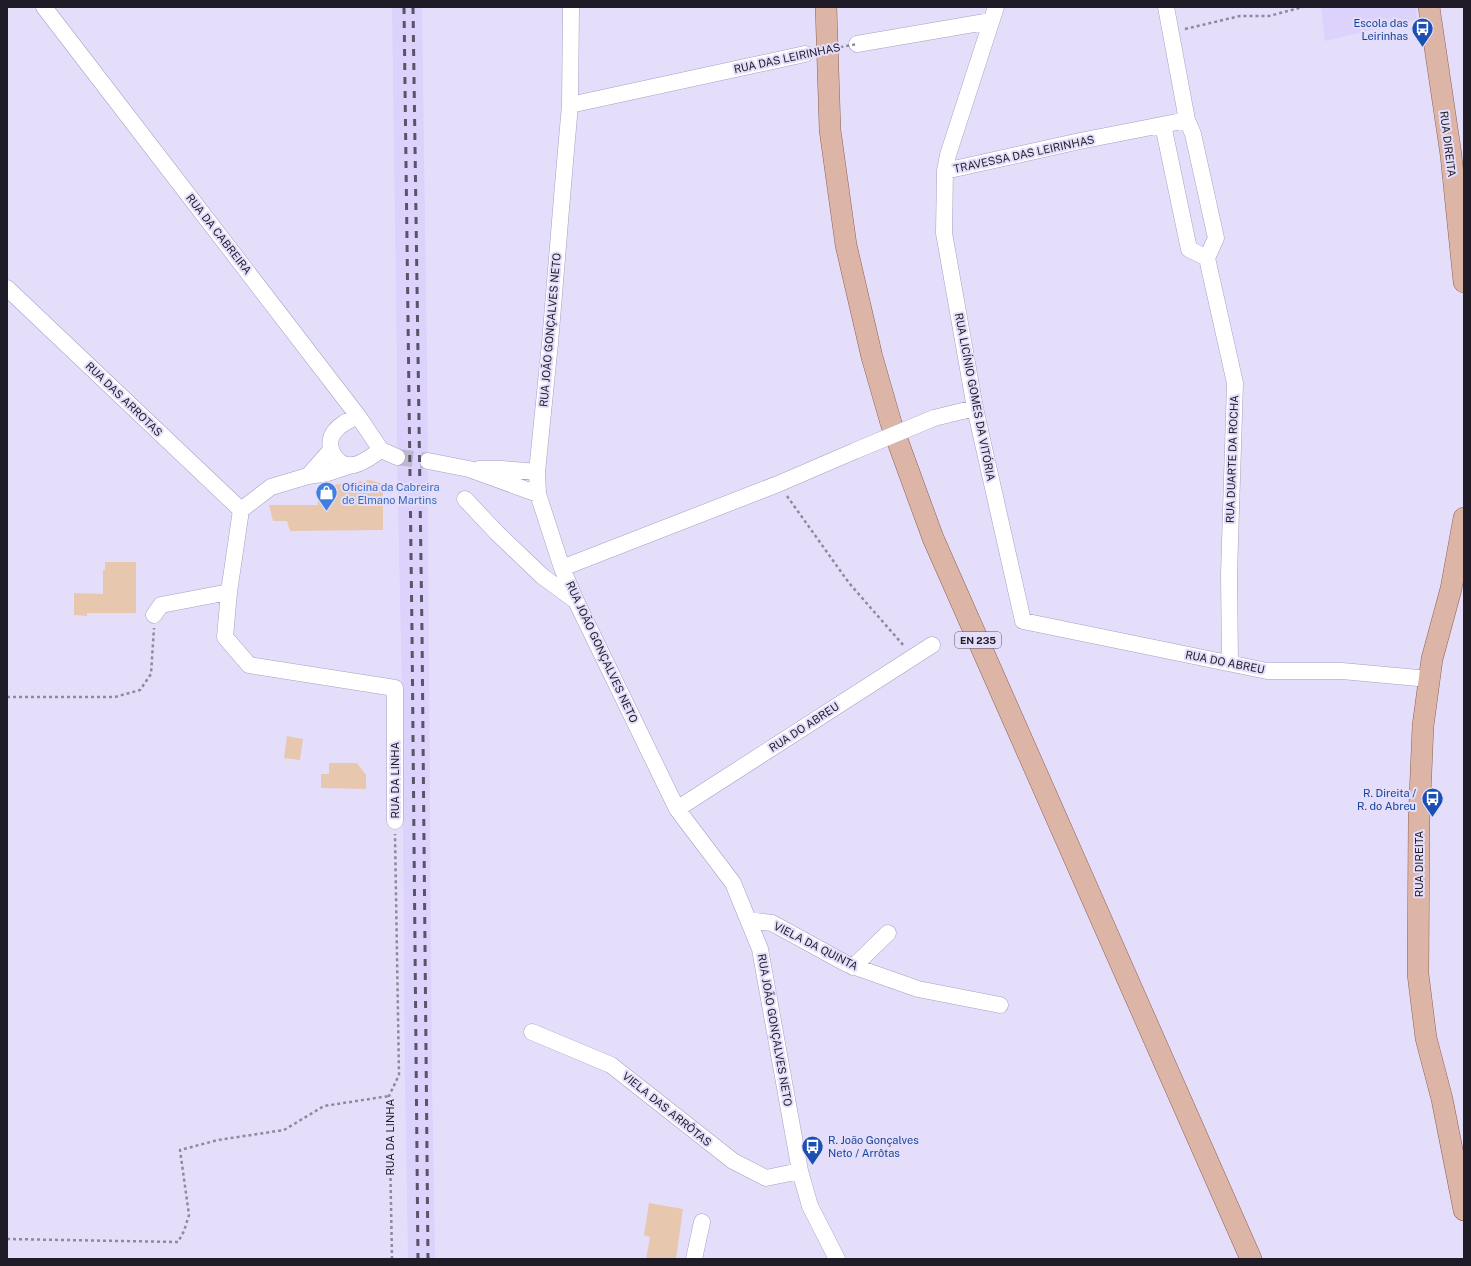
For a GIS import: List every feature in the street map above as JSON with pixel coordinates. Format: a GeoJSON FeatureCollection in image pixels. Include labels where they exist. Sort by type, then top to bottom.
{"type":"FeatureCollection","features":[{"type":"Feature","properties":{"kind":"main road","name":"EN 235"},"geometry":{"type":"LineString","coordinates":[[826,7],[830,130],[846,245],[872,357],[891,423],[933,538],[1251,1259]]}},
{"type":"Feature","properties":{"kind":"main road","name":"RUA DIREITA"},"geometry":{"type":"LineString","coordinates":[[1429,7],[1450,155],[1464,282]]}},
{"type":"Feature","properties":{"kind":"main road","name":"RUA DIREITA"},"geometry":{"type":"LineString","coordinates":[[1464,518],[1451,589],[1432,659],[1423,726],[1419,820],[1418,974],[1426,1038],[1442,1099],[1464,1210]]}},
{"type":"Feature","properties":{"kind":"street","name":"RUA DA CABREIRA"},"geometry":{"type":"LineString","coordinates":[[44,7],[358,416],[381,450]]}},
{"type":"Feature","properties":{"kind":"street","name":"RUA JOÃO GONÇALVES NETO"},"geometry":{"type":"LineString","coordinates":[[571,7],[570,105],[562,185],[550,343],[537,472],[538,494],[562,568],[576,601],[677,809],[733,883],[760,949],[800,1171],[810,1206],[837,1259]]}},
{"type":"Feature","properties":{"kind":"street"},"geometry":{"type":"LineString","coordinates":[[1163,125],[1189,249],[1207,258],[1216,238],[1193,134],[1187,120],[1166,7]]}},
{"type":"Feature","properties":{"kind":"street"},"geometry":{"type":"LineString","coordinates":[[857,44],[994,14]]}},
{"type":"Feature","properties":{"kind":"street","name":"TRAVESSA DAS LEIRINHAS"},"geometry":{"type":"LineString","coordinates":[[994,14],[948,155],[945,171],[1080,141],[1187,120]]}},
{"type":"Feature","properties":{"kind":"street","name":"RUA DAS LEIRINHAS"},"geometry":{"type":"LineString","coordinates":[[570,105],[805,54]]}},
{"type":"Feature","properties":{"kind":"street","name":"RUA LICÍNIO GOMES DA VITÓRIA"},"geometry":{"type":"LineString","coordinates":[[945,171],[944,233],[975,408],[1023,621]]}},
{"type":"Feature","properties":{"kind":"street","name":"RUA DUARTE DA ROCHA"},"geometry":{"type":"LineString","coordinates":[[1207,258],[1235,383],[1229,574],[1230,663]]}},
{"type":"Feature","properties":{"kind":"street","name":"RUA DAS ARROTAS"},"geometry":{"type":"LineString","coordinates":[[7,288],[241,510]]}},
{"type":"Feature","properties":{"kind":"street"},"geometry":{"type":"LineString","coordinates":[[562,568],[778,484],[934,418],[975,408]]}},
{"type":"Feature","properties":{"kind":"street"},"geometry":{"type":"LineString","coordinates":[[352,465],[343,464],[335,458],[330,450],[330,440],[334,432],[341,426],[358,416]]}},
{"type":"Feature","properties":{"kind":"street"},"geometry":{"type":"LineString","coordinates":[[308,476],[330,450]]}},
{"type":"Feature","properties":{"kind":"street"},"geometry":{"type":"LineString","coordinates":[[241,510],[271,486],[308,476],[328,474],[361,463],[381,450],[397,457]]}},
{"type":"Feature","properties":{"kind":"street"},"geometry":{"type":"LineString","coordinates":[[428,461],[469,469],[538,494]]}},
{"type":"Feature","properties":{"kind":"street"},"geometry":{"type":"LineString","coordinates":[[469,469],[502,469],[537,472]]}},
{"type":"Feature","properties":{"kind":"street"},"geometry":{"type":"LineString","coordinates":[[465,499],[497,533],[542,576],[576,601]]}},
{"type":"Feature","properties":{"kind":"street","name":"RUA DA LINHA"},"geometry":{"type":"LineString","coordinates":[[241,510],[229,592],[226,637],[249,665],[395,688],[395,822]]}},
{"type":"Feature","properties":{"kind":"street"},"geometry":{"type":"LineString","coordinates":[[154,615],[161,605],[229,592]]}},
{"type":"Feature","properties":{"kind":"street","name":"RUA DO ABREU"},"geometry":{"type":"LineString","coordinates":[[1023,621],[1267,671],[1342,671],[1429,679]]}},
{"type":"Feature","properties":{"kind":"street","name":"RUA DO ABREU"},"geometry":{"type":"LineString","coordinates":[[677,809],[932,645]]}},
{"type":"Feature","properties":{"kind":"street","name":"VIELA DA QUINTA"},"geometry":{"type":"LineString","coordinates":[[748,920],[772,923],[847,964],[918,989],[1000,1005]]}},
{"type":"Feature","properties":{"kind":"street"},"geometry":{"type":"LineString","coordinates":[[854,967],[888,933]]}},
{"type":"Feature","properties":{"kind":"street","name":"VIELA DAS ARRÔTAS"},"geometry":{"type":"LineString","coordinates":[[532,1032],[611,1065],[739,1165],[766,1178],[800,1171]]}},
{"type":"Feature","properties":{"kind":"street"},"geometry":{"type":"LineString","coordinates":[[694,1259],[702,1222]]}},
{"type":"Feature","properties":{"kind":"path"},"geometry":{"type":"LineString","coordinates":[[1170,32],[1240,16],[1269,16],[1303,7]]}},
{"type":"Feature","properties":{"kind":"path","name":"RUA DAS LEIRINHAS"},"geometry":{"type":"LineString","coordinates":[[805,54],[857,44]]}},
{"type":"Feature","properties":{"kind":"path"},"geometry":{"type":"LineString","coordinates":[[778,484],[849,583],[914,657]]}},
{"type":"Feature","properties":{"kind":"path"},"geometry":{"type":"LineString","coordinates":[[7,697],[115,697],[140,690],[151,674],[154,615]]}},
{"type":"Feature","properties":{"kind":"path","name":"RUA DA LINHA"},"geometry":{"type":"LineString","coordinates":[[392,1259],[389,1096],[399,1075],[395,822]]}},
{"type":"Feature","properties":{"kind":"path"},"geometry":{"type":"LineString","coordinates":[[7,1239],[178,1242],[184,1231],[189,1215],[180,1150],[218,1140],[284,1130],[324,1106],[389,1096]]}},
{"type":"Feature","properties":{"kind":"shaded area"},"geometry":{"type":"Polygon","coordinates":[[[392,7],[422,7],[427,362],[432,1078],[435,1259],[408,1259],[402,692],[397,457],[392,7]]]}},
{"type":"Feature","properties":{"kind":"shaded area"},"geometry":{"type":"Polygon","coordinates":[[[1321,7],[1416,7],[1417,19],[1325,41],[1321,7]]]}},
{"type":"Feature","properties":{"kind":"building","name":"Oficina da Cabreira de Elmano Martins"},"geometry":{"type":"Polygon","coordinates":[[[370,480],[383,484],[383,530],[290,531],[287,521],[273,521],[269,505],[318,505],[317,487],[370,480]]]}},
{"type":"Feature","properties":{"kind":"building"},"geometry":{"type":"Polygon","coordinates":[[[105,562],[136,562],[136,613],[87,613],[87,616],[74,615],[74,593],[103,594],[103,570],[105,570],[105,562]]]}},
{"type":"Feature","properties":{"kind":"building"},"geometry":{"type":"Polygon","coordinates":[[[287,736],[303,739],[300,760],[284,758],[287,736]]]}},
{"type":"Feature","properties":{"kind":"building"},"geometry":{"type":"Polygon","coordinates":[[[329,763],[357,763],[366,775],[366,789],[321,788],[321,774],[329,774],[329,763]]]}},
{"type":"Feature","properties":{"kind":"building"},"geometry":{"type":"Polygon","coordinates":[[[649,1203],[683,1209],[676,1259],[646,1259],[650,1237],[644,1235],[649,1203]]]}},
{"type":"Feature","properties":{"kind":"tunnel"},"geometry":{"type":"LineString","coordinates":[[397,457],[428,461]]}},
{"type":"Feature","properties":{"kind":"railway"},"geometry":{"type":"LineString","coordinates":[[404,7],[418,1259]]}},
{"type":"Feature","properties":{"kind":"railway"},"geometry":{"type":"LineString","coordinates":[[413,7],[422,632],[428,1259]]}},
{"type":"Feature","properties":{"kind":"place","name":"Escola das Leirinhas"},"geometry":{"type":"Point","coordinates":[1423,48]}},
{"type":"Feature","properties":{"kind":"place","name":"Oficina da Cabreira de Elmano Martins"},"geometry":{"type":"Point","coordinates":[327,512]}},
{"type":"Feature","properties":{"kind":"place","name":"R. Direita / R. do Abreu"},"geometry":{"type":"Point","coordinates":[1432,818]}},
{"type":"Feature","properties":{"kind":"place","name":"R. João Gonçalves Neto / Arrôtas"},"geometry":{"type":"Point","coordinates":[812,1166]}}]}
